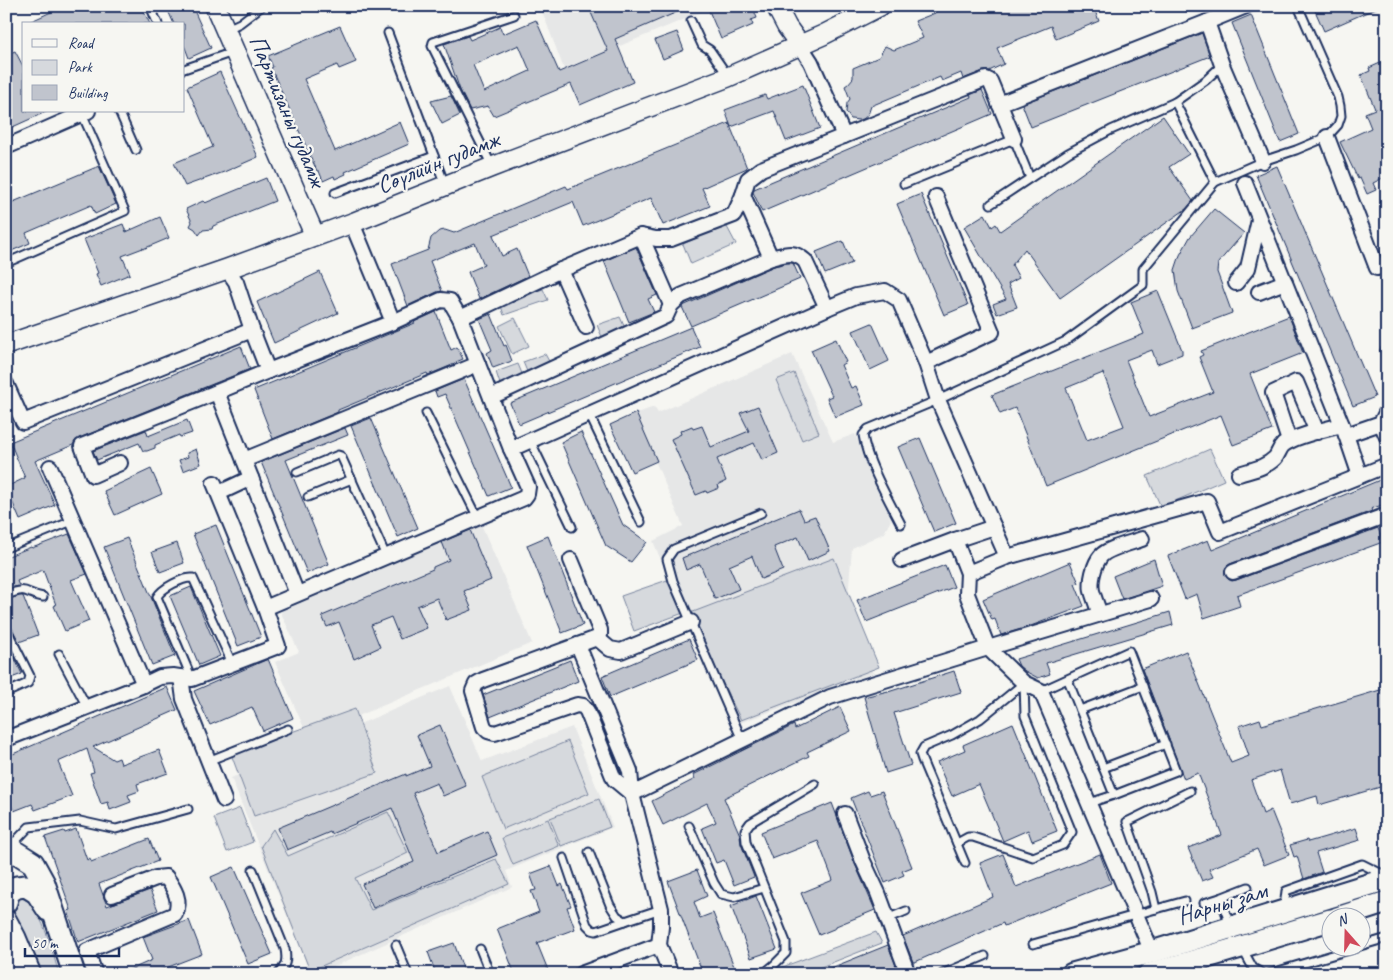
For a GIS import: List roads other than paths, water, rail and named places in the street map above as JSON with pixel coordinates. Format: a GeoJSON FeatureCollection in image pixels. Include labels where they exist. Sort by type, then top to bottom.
{"type":"FeatureCollection","features":[{"type":"Feature","properties":{"kind":"main road","name":"Партизаны гудамж"},"geometry":{"type":"LineString","coordinates":[[215,6],[315,236]]}},
{"type":"Feature","properties":{"kind":"main road"},"geometry":{"type":"LineString","coordinates":[[776,6],[787,28],[800,45]]}},
{"type":"Feature","properties":{"kind":"main road","name":"Сөүлийн гудамж"},"geometry":{"type":"LineString","coordinates":[[6,345],[227,269],[728,77],[823,36],[880,6]]}},
{"type":"Feature","properties":{"kind":"main road"},"geometry":{"type":"LineString","coordinates":[[8,846],[32,863],[44,883],[60,932]]}},
{"type":"Feature","properties":{"kind":"main road","name":"Нарны зам"},"geometry":{"type":"LineString","coordinates":[[1072,974],[1317,902],[1387,878]]}},
{"type":"Feature","properties":{"kind":"main road"},"geometry":{"type":"LineString","coordinates":[[30,974],[11,930],[6,904],[9,892],[17,887],[26,886],[38,893],[77,961]]}},
{"type":"Feature","properties":{"kind":"main road"},"geometry":{"type":"LineString","coordinates":[[1282,935],[1303,920],[1330,911],[1331,903],[1317,902]]}},
{"type":"Feature","properties":{"kind":"main road"},"geometry":{"type":"LineString","coordinates":[[1368,908],[1387,902]]}},
{"type":"Feature","properties":{"kind":"main road","name":"Нарны зам"},"geometry":{"type":"LineString","coordinates":[[1149,974],[1320,923]]}},
{"type":"Feature","properties":{"kind":"main road"},"geometry":{"type":"LineString","coordinates":[[6,958],[11,974]]}},
{"type":"Feature","properties":{"kind":"main road"},"geometry":{"type":"LineString","coordinates":[[6,970],[11,974]]}},
{"type":"Feature","properties":{"kind":"street"},"geometry":{"type":"LineString","coordinates":[[999,104],[1246,6]]}},
{"type":"Feature","properties":{"kind":"street"},"geometry":{"type":"LineString","coordinates":[[1207,22],[1222,65],[1262,161]]}},
{"type":"Feature","properties":{"kind":"street"},"geometry":{"type":"LineString","coordinates":[[800,45],[811,62],[844,136]]}},
{"type":"Feature","properties":{"kind":"street"},"geometry":{"type":"LineString","coordinates":[[460,318],[560,270],[642,236],[671,240],[734,215],[748,179],[761,169],[986,79],[990,81],[1014,139]]}},
{"type":"Feature","properties":{"kind":"street"},"geometry":{"type":"LineString","coordinates":[[6,147],[66,116],[85,112]]}},
{"type":"Feature","properties":{"kind":"street"},"geometry":{"type":"LineString","coordinates":[[1327,137],[1376,261],[1377,268]]}},
{"type":"Feature","properties":{"kind":"street"},"geometry":{"type":"LineString","coordinates":[[1245,183],[1344,430],[1360,476]]}},
{"type":"Feature","properties":{"kind":"street"},"geometry":{"type":"LineString","coordinates":[[743,195],[771,258]]}},
{"type":"Feature","properties":{"kind":"street"},"geometry":{"type":"LineString","coordinates":[[926,362],[992,332],[936,197]]}},
{"type":"Feature","properties":{"kind":"street"},"geometry":{"type":"LineString","coordinates":[[1236,283],[1248,268],[1259,220]]}},
{"type":"Feature","properties":{"kind":"street"},"geometry":{"type":"LineString","coordinates":[[352,222],[393,322]]}},
{"type":"Feature","properties":{"kind":"street"},"geometry":{"type":"LineString","coordinates":[[642,236],[671,305]]}},
{"type":"Feature","properties":{"kind":"street"},"geometry":{"type":"LineString","coordinates":[[491,397],[666,316],[671,305],[681,296],[771,258],[791,253],[799,255],[805,261],[826,308]]}},
{"type":"Feature","properties":{"kind":"street"},"geometry":{"type":"LineString","coordinates":[[227,269],[236,282],[268,371]]}},
{"type":"Feature","properties":{"kind":"street"},"geometry":{"type":"LineString","coordinates":[[560,270],[586,327]]}},
{"type":"Feature","properties":{"kind":"street"},"geometry":{"type":"LineString","coordinates":[[1259,292],[1284,282]]}},
{"type":"Feature","properties":{"kind":"street"},"geometry":{"type":"LineString","coordinates":[[511,449],[826,308],[856,296],[885,291],[899,300],[926,362],[938,400],[1006,557]]}},
{"type":"Feature","properties":{"kind":"street"},"geometry":{"type":"LineString","coordinates":[[120,463],[93,475],[82,446],[393,322],[441,300],[450,300],[460,318],[511,449],[528,487],[527,494],[524,498],[265,608]]}},
{"type":"Feature","properties":{"kind":"street"},"geometry":{"type":"LineString","coordinates":[[7,387],[23,422],[252,330]]}},
{"type":"Feature","properties":{"kind":"street"},"geometry":{"type":"LineString","coordinates":[[244,460],[478,364]]}},
{"type":"Feature","properties":{"kind":"street"},"geometry":{"type":"LineString","coordinates":[[1289,441],[1273,392],[1296,382],[1317,432]]}},
{"type":"Feature","properties":{"kind":"street"},"geometry":{"type":"LineString","coordinates":[[217,392],[297,594]]}},
{"type":"Feature","properties":{"kind":"street"},"geometry":{"type":"LineString","coordinates":[[1239,474],[1264,467],[1276,457],[1281,446],[1289,441],[1317,432],[1344,430],[1384,417],[1387,437]]}},
{"type":"Feature","properties":{"kind":"street"},"geometry":{"type":"LineString","coordinates":[[968,573],[1006,557],[1207,501],[1220,532],[1387,465]]}},
{"type":"Feature","properties":{"kind":"street"},"geometry":{"type":"LineString","coordinates":[[50,467],[144,685]]}},
{"type":"Feature","properties":{"kind":"street"},"geometry":{"type":"LineString","coordinates":[[6,739],[160,677],[186,678],[278,646],[265,608],[216,488],[251,478]]}},
{"type":"Feature","properties":{"kind":"street"},"geometry":{"type":"LineString","coordinates":[[1233,572],[1387,515]]}},
{"type":"Feature","properties":{"kind":"street"},"geometry":{"type":"LineString","coordinates":[[902,560],[994,527]]}},
{"type":"Feature","properties":{"kind":"street"},"geometry":{"type":"LineString","coordinates":[[1100,614],[1092,589],[1096,564],[1101,556],[1142,539]]}},
{"type":"Feature","properties":{"kind":"street"},"geometry":{"type":"LineString","coordinates":[[956,540],[968,573],[967,594],[988,648],[1024,682],[1042,691],[1152,952]]}},
{"type":"Feature","properties":{"kind":"street"},"geometry":{"type":"LineString","coordinates":[[571,560],[600,630],[600,635],[597,638],[483,680],[476,684],[473,690],[484,728],[488,732],[495,733],[577,705],[583,706],[587,711],[614,779],[632,794]]}},
{"type":"Feature","properties":{"kind":"street"},"geometry":{"type":"LineString","coordinates":[[632,794],[830,697],[1151,598]]}},
{"type":"Feature","properties":{"kind":"street"},"geometry":{"type":"LineString","coordinates":[[597,638],[610,649],[621,651],[691,622]]}},
{"type":"Feature","properties":{"kind":"street"},"geometry":{"type":"LineString","coordinates":[[578,645],[630,772],[632,794],[660,909],[659,945],[671,974]]}},
{"type":"Feature","properties":{"kind":"street"},"geometry":{"type":"LineString","coordinates":[[186,678],[184,699],[224,800]]}},
{"type":"Feature","properties":{"kind":"street"},"geometry":{"type":"LineString","coordinates":[[845,814],[908,974]]}},
{"type":"Feature","properties":{"kind":"street"},"geometry":{"type":"LineString","coordinates":[[95,974],[77,961],[175,914],[178,909],[179,901],[166,877],[156,878],[112,895]]}},
{"type":"Feature","properties":{"kind":"street"},"geometry":{"type":"LineString","coordinates":[[581,974],[659,945]]}},
{"type":"Feature","properties":{"kind":"lane"},"geometry":{"type":"LineString","coordinates":[[150,6],[157,22]]}},
{"type":"Feature","properties":{"kind":"lane"},"geometry":{"type":"LineString","coordinates":[[225,30],[240,23],[262,6]]}},
{"type":"Feature","properties":{"kind":"lane"},"geometry":{"type":"LineString","coordinates":[[901,524],[882,487],[865,444],[863,434],[868,429],[938,400],[1066,341],[1143,286],[1143,269],[1215,182],[1262,161],[1327,137],[1338,125],[1341,116],[1340,106],[1298,6]]}},
{"type":"Feature","properties":{"kind":"lane"},"geometry":{"type":"LineString","coordinates":[[492,167],[432,46],[433,42],[514,15]]}},
{"type":"Feature","properties":{"kind":"lane"},"geometry":{"type":"LineString","coordinates":[[691,21],[702,45],[710,50],[728,77]]}},
{"type":"Feature","properties":{"kind":"lane"},"geometry":{"type":"LineString","coordinates":[[388,33],[445,186]]}},
{"type":"Feature","properties":{"kind":"lane"},"geometry":{"type":"LineString","coordinates":[[185,69],[235,51]]}},
{"type":"Feature","properties":{"kind":"lane"},"geometry":{"type":"LineString","coordinates":[[991,204],[1068,153],[1110,130],[1175,102],[1206,80],[1222,65]]}},
{"type":"Feature","properties":{"kind":"lane"},"geometry":{"type":"LineString","coordinates":[[1175,102],[1215,182]]}},
{"type":"Feature","properties":{"kind":"lane"},"geometry":{"type":"LineString","coordinates":[[6,263],[125,211],[85,112]]}},
{"type":"Feature","properties":{"kind":"lane"},"geometry":{"type":"LineString","coordinates":[[119,112],[136,150]]}},
{"type":"Feature","properties":{"kind":"lane"},"geometry":{"type":"LineString","coordinates":[[904,184],[1014,139],[1030,178]]}},
{"type":"Feature","properties":{"kind":"lane"},"geometry":{"type":"LineString","coordinates":[[335,193],[434,156]]}},
{"type":"Feature","properties":{"kind":"lane"},"geometry":{"type":"LineString","coordinates":[[1387,350],[1385,351],[1385,357],[1387,360]]}},
{"type":"Feature","properties":{"kind":"lane"},"geometry":{"type":"LineString","coordinates":[[426,413],[478,518]]}},
{"type":"Feature","properties":{"kind":"lane"},"geometry":{"type":"LineString","coordinates":[[589,414],[642,522]]}},
{"type":"Feature","properties":{"kind":"lane"},"geometry":{"type":"LineString","coordinates":[[530,440],[572,527]]}},
{"type":"Feature","properties":{"kind":"lane"},"geometry":{"type":"LineString","coordinates":[[297,472],[338,455],[341,456],[344,459],[386,556]]}},
{"type":"Feature","properties":{"kind":"lane"},"geometry":{"type":"LineString","coordinates":[[308,497],[352,479]]}},
{"type":"Feature","properties":{"kind":"lane"},"geometry":{"type":"LineString","coordinates":[[742,740],[673,581],[667,559],[674,548],[761,513]]}},
{"type":"Feature","properties":{"kind":"lane"},"geometry":{"type":"LineString","coordinates":[[6,548],[72,521]]}},
{"type":"Feature","properties":{"kind":"lane"},"geometry":{"type":"LineString","coordinates":[[186,678],[156,597],[159,592],[187,577],[194,578],[232,663]]}},
{"type":"Feature","properties":{"kind":"lane"},"geometry":{"type":"LineString","coordinates":[[6,595],[26,590],[43,598]]}},
{"type":"Feature","properties":{"kind":"lane"},"geometry":{"type":"LineString","coordinates":[[6,628],[30,676],[28,683],[6,693]]}},
{"type":"Feature","properties":{"kind":"lane"},"geometry":{"type":"LineString","coordinates":[[1042,691],[1129,651],[1176,771],[1089,802]]}},
{"type":"Feature","properties":{"kind":"lane"},"geometry":{"type":"LineString","coordinates":[[59,654],[87,707]]}},
{"type":"Feature","properties":{"kind":"lane"},"geometry":{"type":"LineString","coordinates":[[1068,680],[1114,794]]}},
{"type":"Feature","properties":{"kind":"lane"},"geometry":{"type":"LineString","coordinates":[[965,863],[920,754],[924,747],[952,735],[980,719],[1024,682]]}},
{"type":"Feature","properties":{"kind":"lane"},"geometry":{"type":"LineString","coordinates":[[957,843],[973,837],[1034,857],[1063,846],[1072,832],[1025,716],[1024,682]]}},
{"type":"Feature","properties":{"kind":"lane"},"geometry":{"type":"LineString","coordinates":[[1080,710],[1143,686]]}},
{"type":"Feature","properties":{"kind":"lane"},"geometry":{"type":"LineString","coordinates":[[208,761],[288,729]]}},
{"type":"Feature","properties":{"kind":"lane"},"geometry":{"type":"LineString","coordinates":[[1104,768],[1166,744]]}},
{"type":"Feature","properties":{"kind":"lane"},"geometry":{"type":"LineString","coordinates":[[763,974],[786,953],[786,942],[746,842],[745,830],[750,824],[815,784]]}},
{"type":"Feature","properties":{"kind":"lane"},"geometry":{"type":"LineString","coordinates":[[1156,909],[1128,822],[1190,791]]}},
{"type":"Feature","properties":{"kind":"lane"},"geometry":{"type":"LineString","coordinates":[[8,846],[29,827],[80,822],[116,829],[188,809]]}},
{"type":"Feature","properties":{"kind":"lane"},"geometry":{"type":"LineString","coordinates":[[689,826],[714,883],[722,894],[734,897],[764,888]]}},
{"type":"Feature","properties":{"kind":"lane"},"geometry":{"type":"LineString","coordinates":[[589,852],[610,905],[617,916],[625,921]]}},
{"type":"Feature","properties":{"kind":"lane"},"geometry":{"type":"LineString","coordinates":[[564,858],[587,924],[592,930],[596,931],[660,909]]}},
{"type":"Feature","properties":{"kind":"lane"},"geometry":{"type":"LineString","coordinates":[[1284,912],[1286,891],[1362,864],[1387,878]]}},
{"type":"Feature","properties":{"kind":"lane"},"geometry":{"type":"LineString","coordinates":[[253,870],[285,949],[285,967],[278,974]]}},
{"type":"Feature","properties":{"kind":"lane"},"geometry":{"type":"LineString","coordinates":[[1204,903],[1248,888]]}},
{"type":"Feature","properties":{"kind":"lane"},"geometry":{"type":"LineString","coordinates":[[1220,898],[1227,916],[1228,929]]}},
{"type":"Feature","properties":{"kind":"lane"},"geometry":{"type":"LineString","coordinates":[[1033,944],[1185,902]]}},
{"type":"Feature","properties":{"kind":"lane"},"geometry":{"type":"LineString","coordinates":[[887,919],[906,910]]}},
{"type":"Feature","properties":{"kind":"lane"},"geometry":{"type":"LineString","coordinates":[[1370,943],[1387,938]]}},
{"type":"Feature","properties":{"kind":"lane"},"geometry":{"type":"LineString","coordinates":[[396,945],[408,974]]}},
{"type":"Feature","properties":{"kind":"lane"},"geometry":{"type":"LineString","coordinates":[[1241,947],[1253,968],[1266,974],[1321,958]]}},
{"type":"Feature","properties":{"kind":"lane"},"geometry":{"type":"LineString","coordinates":[[480,949],[490,974]]}},
{"type":"Feature","properties":{"kind":"lane"},"geometry":{"type":"LineString","coordinates":[[942,974],[985,956]]}}]}
